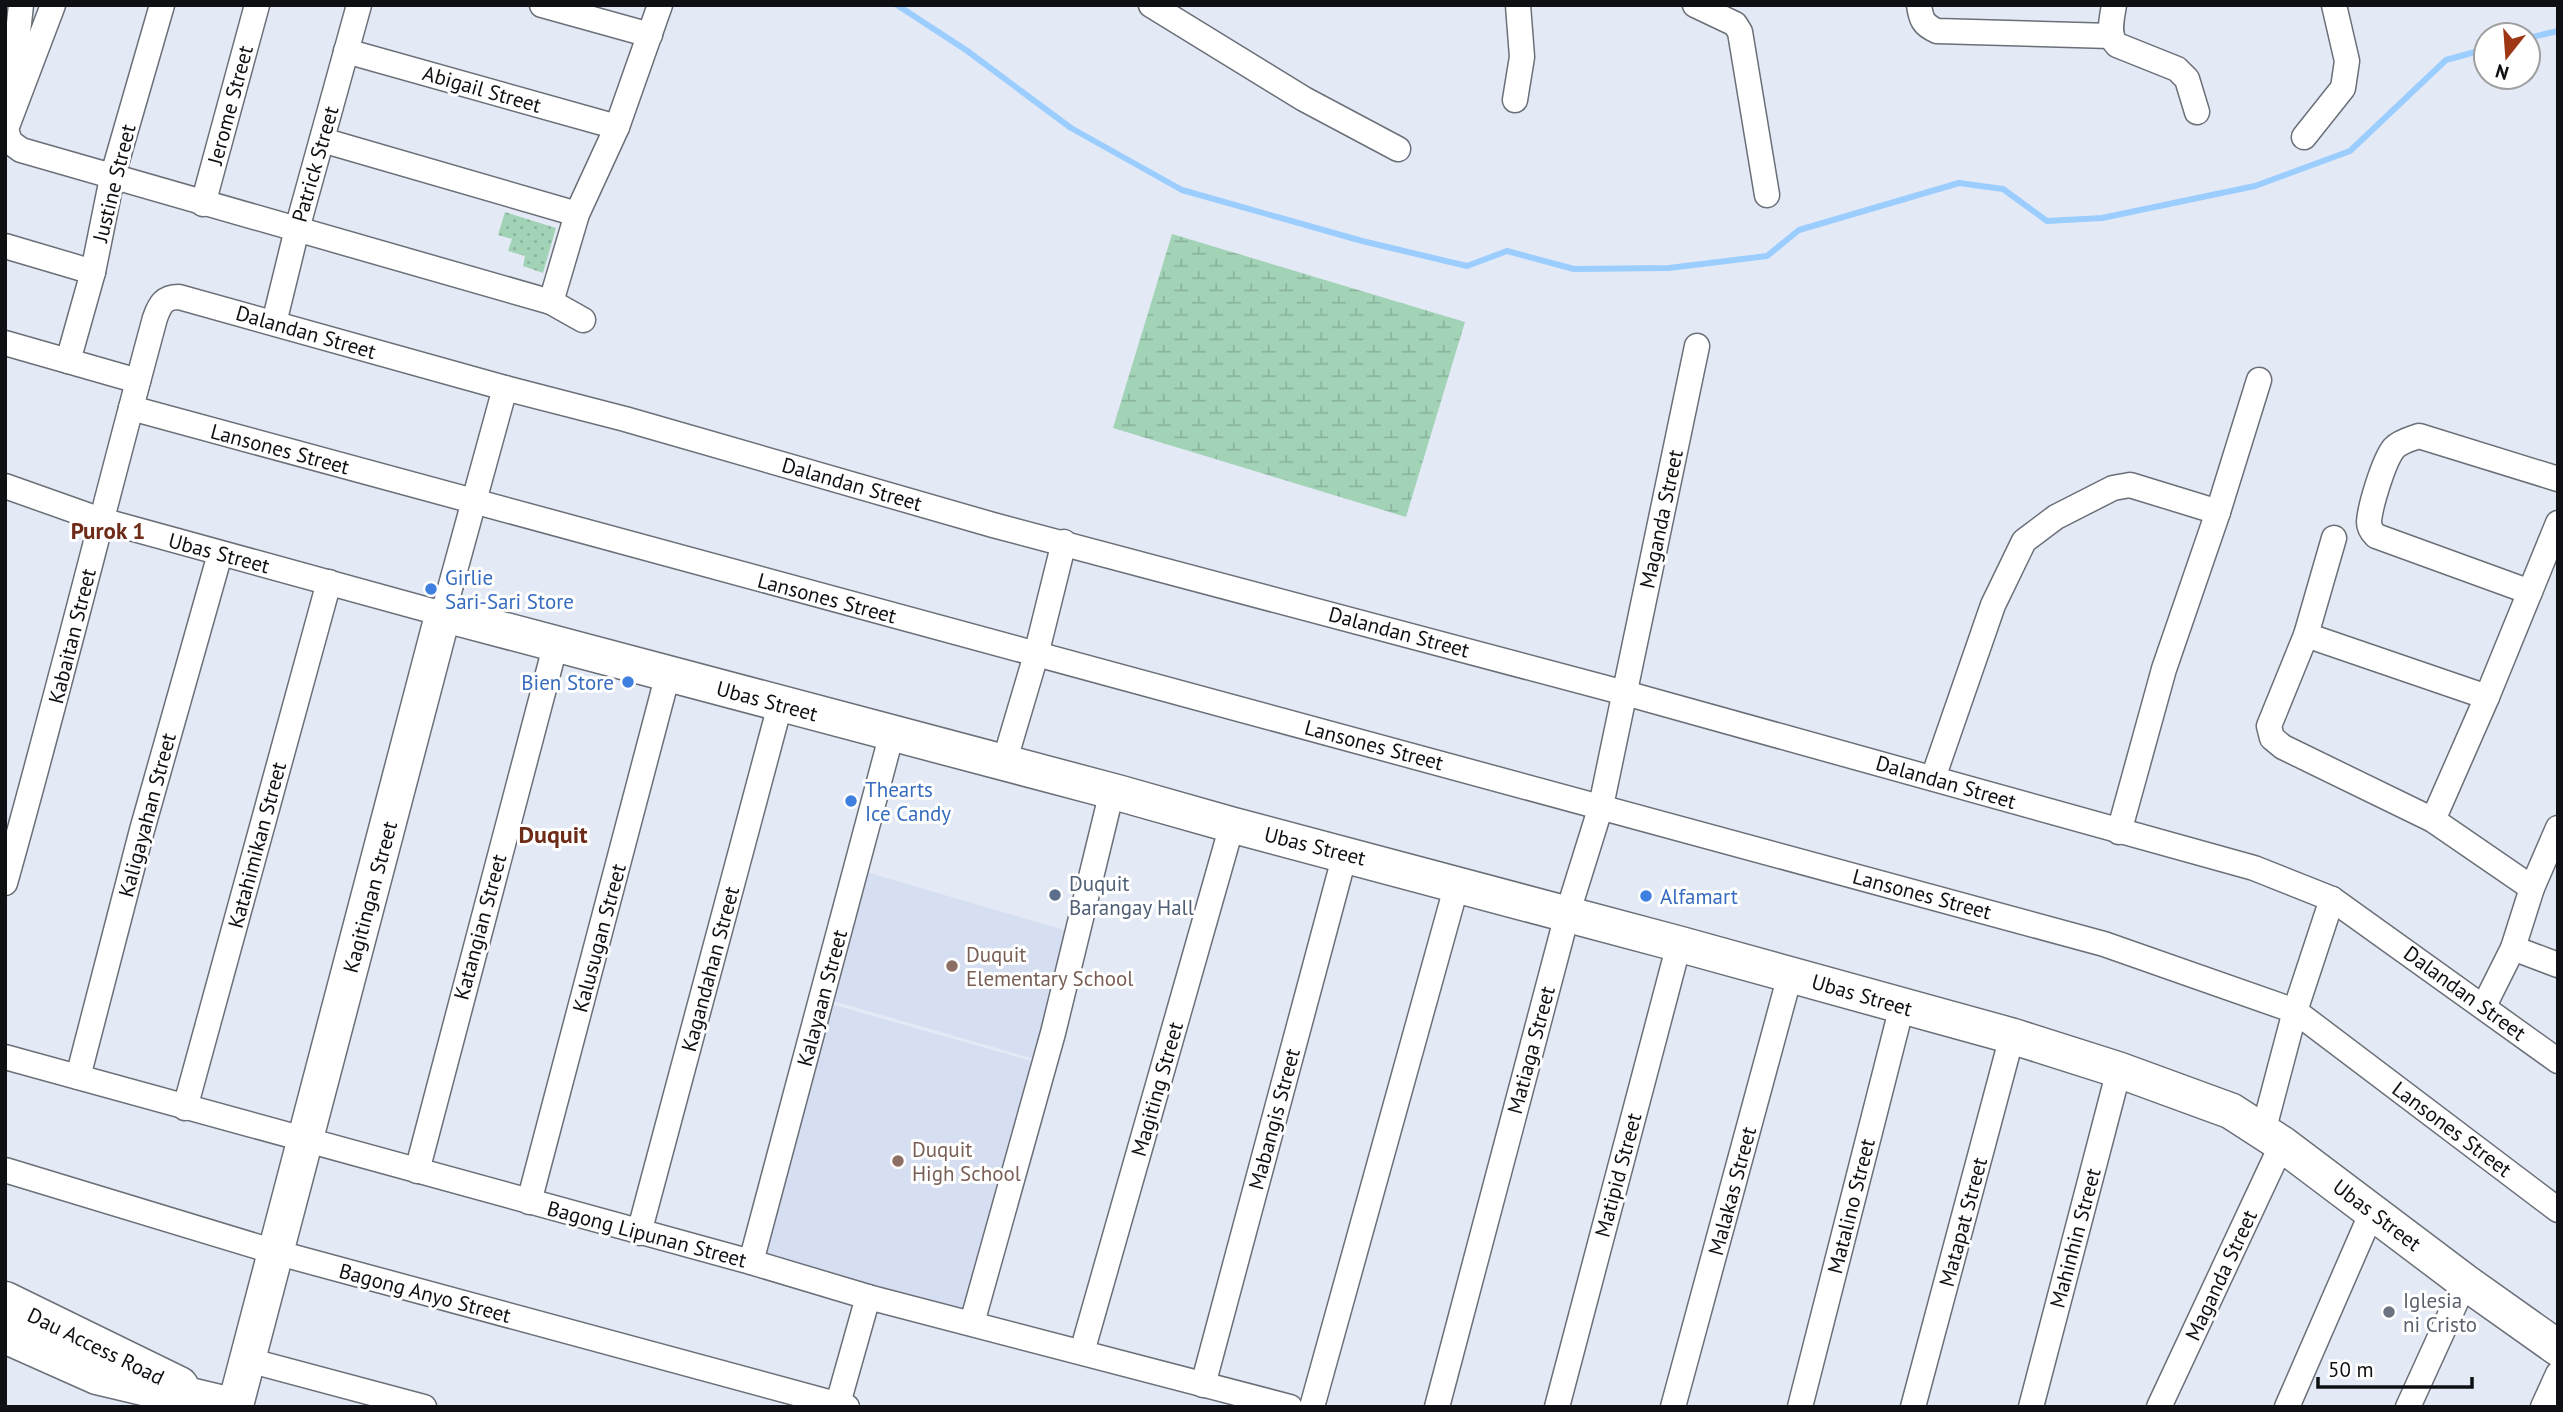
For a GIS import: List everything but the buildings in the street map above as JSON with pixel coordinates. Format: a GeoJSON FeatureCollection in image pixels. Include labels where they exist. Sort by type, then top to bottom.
{"type":"FeatureCollection","features":[{"type":"Feature","properties":{"kind":"main road","name":"Dau Access Road"},"geometry":{"type":"LineString","coordinates":[[5,1301],[155,1375],[227,1406]]}},
{"type":"Feature","properties":{"kind":"main road"},"geometry":{"type":"LineString","coordinates":[[5,1334],[97,1375],[227,1406]]}},
{"type":"Feature","properties":{"kind":"street"},"geometry":{"type":"LineString","coordinates":[[5,87],[15,60],[21,5]]}},
{"type":"Feature","properties":{"kind":"street"},"geometry":{"type":"LineString","coordinates":[[53,5],[6,129],[10,142],[22,150],[551,302],[583,320]]}},
{"type":"Feature","properties":{"kind":"street","name":"Justine Street"},"geometry":{"type":"LineString","coordinates":[[68,361],[93,272],[113,178],[162,5]]}},
{"type":"Feature","properties":{"kind":"street","name":"Jerome Street"},"geometry":{"type":"LineString","coordinates":[[203,204],[257,5]]}},
{"type":"Feature","properties":{"kind":"street","name":"Patrick Street"},"geometry":{"type":"LineString","coordinates":[[274,323],[359,5]]}},
{"type":"Feature","properties":{"kind":"street"},"geometry":{"type":"LineString","coordinates":[[542,5],[650,35]]}},
{"type":"Feature","properties":{"kind":"street"},"geometry":{"type":"LineString","coordinates":[[551,302],[577,214],[617,127],[660,5]]}},
{"type":"Feature","properties":{"kind":"street"},"geometry":{"type":"LineString","coordinates":[[1151,5],[1304,99],[1398,149]]}},
{"type":"Feature","properties":{"kind":"street"},"geometry":{"type":"LineString","coordinates":[[1515,100],[1522,58],[1518,5]]}},
{"type":"Feature","properties":{"kind":"street"},"geometry":{"type":"LineString","coordinates":[[1695,5],[1735,24],[1740,32],[1767,195]]}},
{"type":"Feature","properties":{"kind":"street"},"geometry":{"type":"LineString","coordinates":[[1919,5],[1922,22],[1937,31],[2111,36]]}},
{"type":"Feature","properties":{"kind":"street"},"geometry":{"type":"LineString","coordinates":[[2114,5],[2111,36],[2117,45],[2177,69],[2187,79],[2197,112]]}},
{"type":"Feature","properties":{"kind":"street"},"geometry":{"type":"LineString","coordinates":[[2304,137],[2343,88],[2347,61],[2334,5]]}},
{"type":"Feature","properties":{"kind":"street","name":"Abigail Street"},"geometry":{"type":"LineString","coordinates":[[346,51],[617,127]]}},
{"type":"Feature","properties":{"kind":"street"},"geometry":{"type":"LineString","coordinates":[[321,140],[577,214]]}},
{"type":"Feature","properties":{"kind":"street"},"geometry":{"type":"LineString","coordinates":[[5,246],[93,272]]}},
{"type":"Feature","properties":{"kind":"street","name":"Kabaitan Street"},"geometry":{"type":"LineString","coordinates":[[5,883],[57,698],[101,520],[159,305],[169,297],[195,302]]}},
{"type":"Feature","properties":{"kind":"street","name":"Dalandan Street"},"geometry":{"type":"LineString","coordinates":[[195,302],[625,419],[980,521],[1625,693],[2254,868],[2332,899],[2558,1061]]}},
{"type":"Feature","properties":{"kind":"street"},"geometry":{"type":"LineString","coordinates":[[5,343],[138,381]]}},
{"type":"Feature","properties":{"kind":"street","name":"Maganda Street"},"geometry":{"type":"LineString","coordinates":[[1625,693],[1698,346]]}},
{"type":"Feature","properties":{"kind":"street"},"geometry":{"type":"LineString","coordinates":[[2119,832],[2164,670],[2218,512],[2259,380]]}},
{"type":"Feature","properties":{"kind":"street","name":"Kagitingan Street"},"geometry":{"type":"LineString","coordinates":[[227,1406],[248,1360],[443,614],[505,388]]}},
{"type":"Feature","properties":{"kind":"street","name":"Lansones Street"},"geometry":{"type":"LineString","coordinates":[[131,408],[2104,944],[2295,1011],[2558,1210]]}},
{"type":"Feature","properties":{"kind":"street"},"geometry":{"type":"LineString","coordinates":[[2530,592],[2376,536],[2369,521],[2379,483],[2392,450],[2419,436],[2558,480]]}},
{"type":"Feature","properties":{"kind":"street"},"geometry":{"type":"LineString","coordinates":[[1933,778],[1993,605],[2024,541],[2056,517],[2113,488],[2130,485],[2218,512]]}},
{"type":"Feature","properties":{"kind":"street","name":"Ubas Street"},"geometry":{"type":"LineString","coordinates":[[5,486],[101,520],[220,554],[1679,944],[2012,1036],[2119,1070],[2231,1111],[2273,1138],[2465,1282],[2554,1338]]}},
{"type":"Feature","properties":{"kind":"street"},"geometry":{"type":"LineString","coordinates":[[2433,820],[2558,523]]}},
{"type":"Feature","properties":{"kind":"street"},"geometry":{"type":"LineString","coordinates":[[2334,538],[2306,635],[2269,726],[2272,738],[2283,747],[2433,820],[2532,888]]}},
{"type":"Feature","properties":{"kind":"street"},"geometry":{"type":"LineString","coordinates":[[1004,764],[1036,655],[1064,542]]}},
{"type":"Feature","properties":{"kind":"street","name":"Kaligayahan Street"},"geometry":{"type":"LineString","coordinates":[[78,1077],[142,830],[220,554]]}},
{"type":"Feature","properties":{"kind":"street","name":"Katahimikan Street"},"geometry":{"type":"LineString","coordinates":[[185,1108],[329,582]]}},
{"type":"Feature","properties":{"kind":"street"},"geometry":{"type":"LineString","coordinates":[[2306,635],[2487,697]]}},
{"type":"Feature","properties":{"kind":"street","name":"Katangian Street"},"geometry":{"type":"LineString","coordinates":[[417,1171],[556,643]]}},
{"type":"Feature","properties":{"kind":"street","name":"Kalusugan Street"},"geometry":{"type":"LineString","coordinates":[[529,1202],[668,674]]}},
{"type":"Feature","properties":{"kind":"street","name":"Matiaga Street"},"geometry":{"type":"LineString","coordinates":[[1437,1407],[1567,915],[1601,806],[1625,693]]}},
{"type":"Feature","properties":{"kind":"street","name":"Kagandahan Street"},"geometry":{"type":"LineString","coordinates":[[639,1233],[780,705]]}},
{"type":"Feature","properties":{"kind":"street","name":"Kalayaan Street"},"geometry":{"type":"LineString","coordinates":[[751,1262],[892,733]]}},
{"type":"Feature","properties":{"kind":"street"},"geometry":{"type":"LineString","coordinates":[[972,1323],[1053,1032],[1112,791]]}},
{"type":"Feature","properties":{"kind":"street","name":"Magiting Street"},"geometry":{"type":"LineString","coordinates":[[1082,1352],[1232,825]]}},
{"type":"Feature","properties":{"kind":"street"},"geometry":{"type":"LineString","coordinates":[[2484,1006],[2514,948],[2532,888],[2558,828]]}},
{"type":"Feature","properties":{"kind":"street","name":"Mabangis Street"},"geometry":{"type":"LineString","coordinates":[[1203,1385],[1345,854]]}},
{"type":"Feature","properties":{"kind":"street"},"geometry":{"type":"LineString","coordinates":[[1312,1407],[1457,884]]}},
{"type":"Feature","properties":{"kind":"street","name":"Maganda Street"},"geometry":{"type":"LineString","coordinates":[[2159,1407],[2273,1138],[2295,1011],[2332,899]]}},
{"type":"Feature","properties":{"kind":"street","name":"Matipid Street"},"geometry":{"type":"LineString","coordinates":[[1558,1407],[1679,944]]}},
{"type":"Feature","properties":{"kind":"street"},"geometry":{"type":"LineString","coordinates":[[2514,948],[2558,965]]}},
{"type":"Feature","properties":{"kind":"street","name":"Malakas Street"},"geometry":{"type":"LineString","coordinates":[[1673,1407],[1790,975]]}},
{"type":"Feature","properties":{"kind":"street","name":"Matalino Street"},"geometry":{"type":"LineString","coordinates":[[1800,1407],[1902,1006]]}},
{"type":"Feature","properties":{"kind":"street","name":"Matapat Street"},"geometry":{"type":"LineString","coordinates":[[1913,1407],[2012,1036]]}},
{"type":"Feature","properties":{"kind":"street","name":"Bagong Lipunan Street"},"geometry":{"type":"LineString","coordinates":[[5,1057],[751,1262],[869,1297],[1290,1407]]}},
{"type":"Feature","properties":{"kind":"street","name":"Mahinhin Street"},"geometry":{"type":"LineString","coordinates":[[2032,1407],[2119,1070]]}},
{"type":"Feature","properties":{"kind":"street","name":"Bagong Anyo Street"},"geometry":{"type":"LineString","coordinates":[[5,1170],[275,1252],[841,1406]]}},
{"type":"Feature","properties":{"kind":"street"},"geometry":{"type":"LineString","coordinates":[[2287,1407],[2372,1212]]}},
{"type":"Feature","properties":{"kind":"street"},"geometry":{"type":"LineString","coordinates":[[2408,1407],[2465,1282]]}},
{"type":"Feature","properties":{"kind":"street"},"geometry":{"type":"LineString","coordinates":[[841,1406],[869,1297]]}},
{"type":"Feature","properties":{"kind":"street"},"geometry":{"type":"LineString","coordinates":[[248,1360],[424,1407]]}},
{"type":"Feature","properties":{"kind":"street"},"geometry":{"type":"LineString","coordinates":[[2543,1407],[2558,1374]]}},
{"type":"Feature","properties":{"kind":"shaded area","name":"Duquit Elementary School"},"geometry":{"type":"Polygon","coordinates":[[[866,872],[1074,933],[1038,1060],[829,1000],[866,872]]]}},
{"type":"Feature","properties":{"kind":"shaded area","name":"Duquit High School"},"geometry":{"type":"Polygon","coordinates":[[[831,1004],[1038,1063],[965,1317],[758,1259],[831,1004]]]}},
{"type":"Feature","properties":{"kind":"green space"},"geometry":{"type":"Polygon","coordinates":[[[505,212],[556,228],[543,273],[523,266],[525,256],[508,251],[512,239],[498,235],[505,212]]]}},
{"type":"Feature","properties":{"kind":"green space"},"geometry":{"type":"Polygon","coordinates":[[[1172,234],[1465,322],[1406,517],[1113,428],[1172,234]]]}},
{"type":"Feature","properties":{"kind":"waterway"},"geometry":{"type":"LineString","coordinates":[[897,5],[966,50],[1071,128],[1182,190],[1362,241],[1467,266],[1507,251],[1574,269],[1669,268],[1767,256],[1799,230],[1959,183],[2003,189],[2047,221],[2102,218],[2255,186],[2350,151],[2446,60],[2472,53]]}},
{"type":"Feature","properties":{"kind":"waterway"},"geometry":{"type":"LineString","coordinates":[[2542,35],[2558,31]]}},
{"type":"Feature","properties":{"kind":"place","name":"Girlie Sari-Sari Store"},"geometry":{"type":"Point","coordinates":[431,589]}},
{"type":"Feature","properties":{"kind":"place","name":"Bien Store"},"geometry":{"type":"Point","coordinates":[628,682]}},
{"type":"Feature","properties":{"kind":"place","name":"Thearts Ice Candy"},"geometry":{"type":"Point","coordinates":[851,801]}},
{"type":"Feature","properties":{"kind":"place","name":"Duquit Barangay Hall"},"geometry":{"type":"Point","coordinates":[1055,895]}},
{"type":"Feature","properties":{"kind":"place","name":"Alfamart"},"geometry":{"type":"Point","coordinates":[1646,896]}},
{"type":"Feature","properties":{"kind":"place","name":"Duquit Elementary School"},"geometry":{"type":"Point","coordinates":[952,966]}},
{"type":"Feature","properties":{"kind":"place","name":"Duquit High School"},"geometry":{"type":"Point","coordinates":[898,1161]}},
{"type":"Feature","properties":{"kind":"place","name":"Iglesia ni Cristo"},"geometry":{"type":"Point","coordinates":[2389,1312]}},
{"type":"Feature","properties":{"kind":"district","name":"Purok 1"},"geometry":{"type":"Point","coordinates":[108,530]}},
{"type":"Feature","properties":{"kind":"district","name":"Duquit"},"geometry":{"type":"Point","coordinates":[553,834]}}]}
